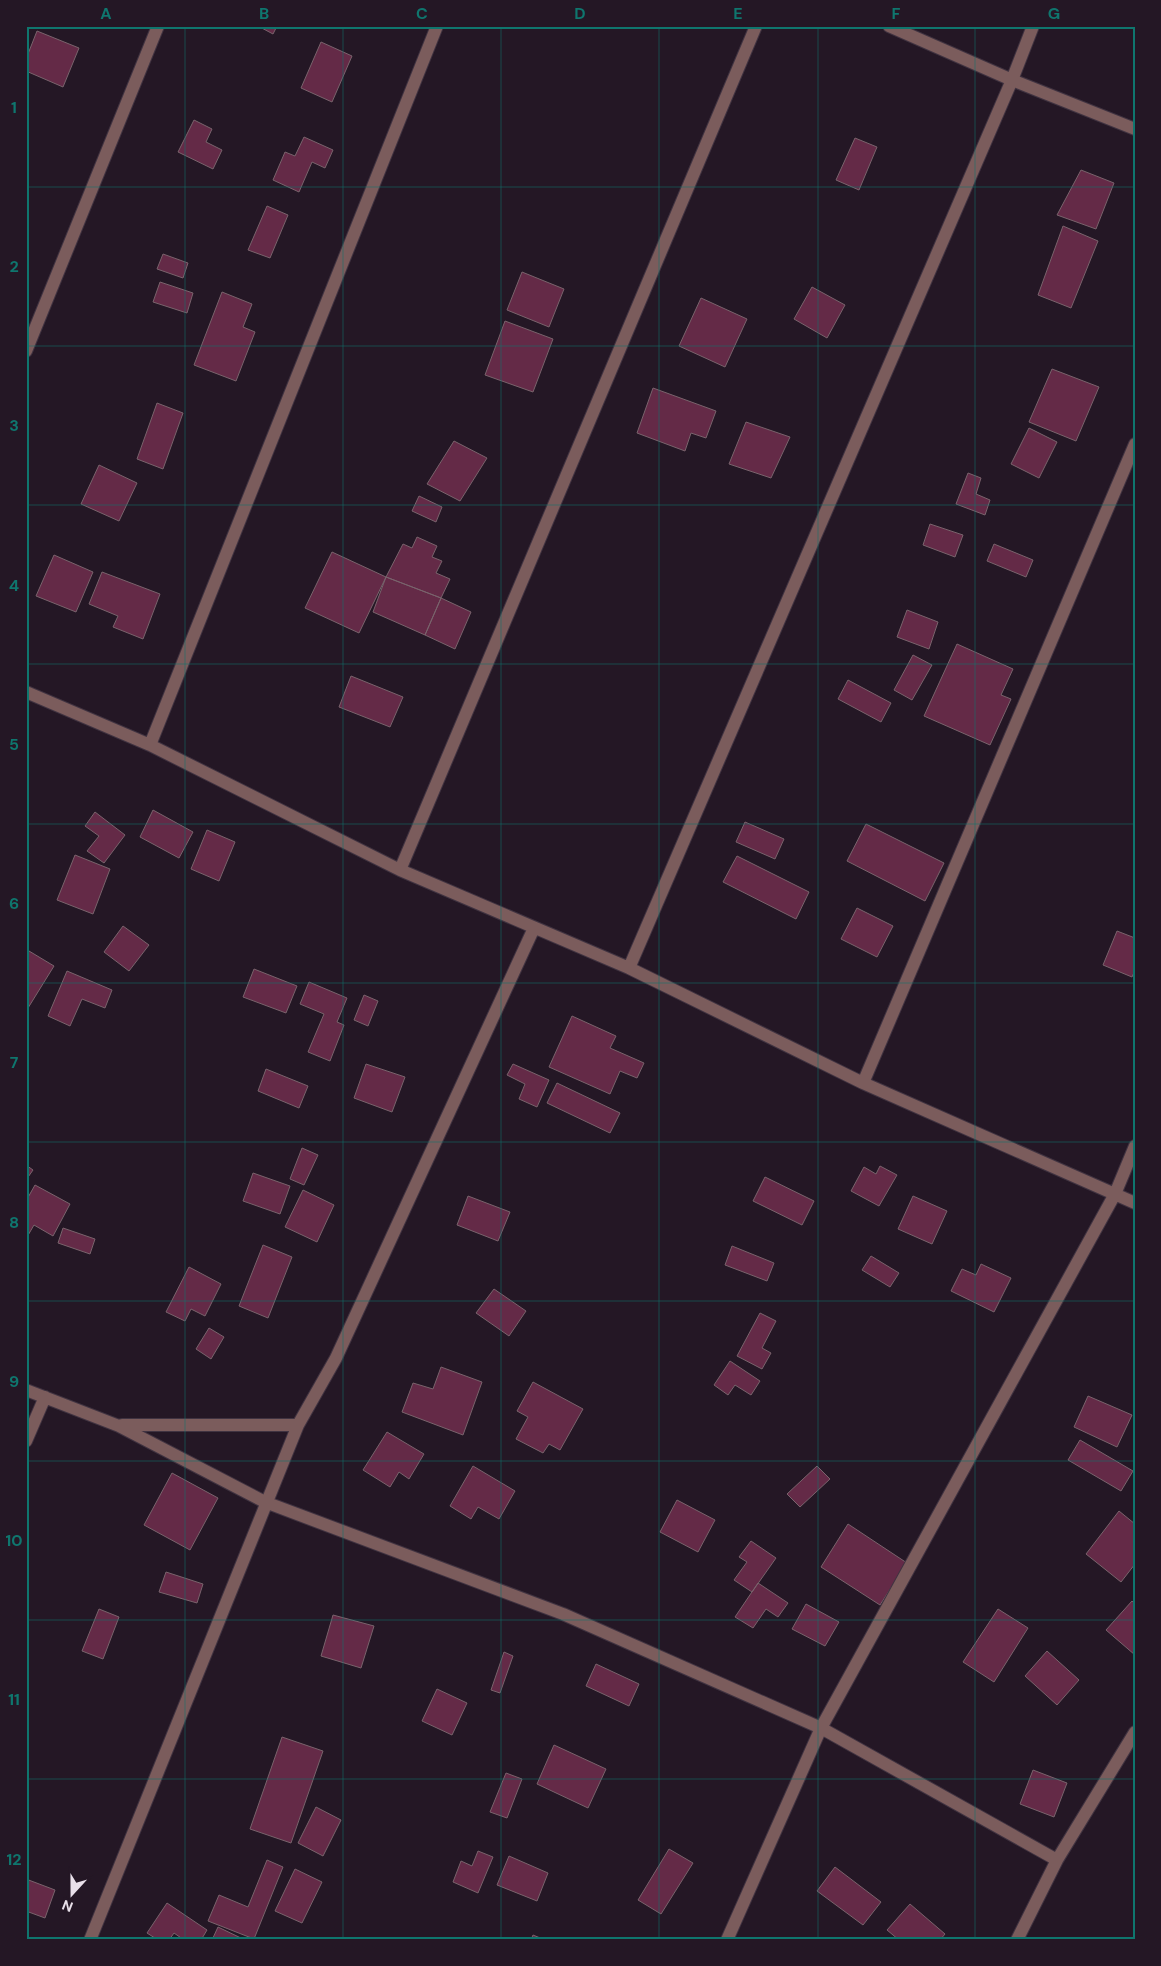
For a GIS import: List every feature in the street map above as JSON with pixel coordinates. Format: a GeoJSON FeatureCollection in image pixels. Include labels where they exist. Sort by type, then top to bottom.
{"type":"FeatureCollection","features":[{"type":"Feature","properties":{"kind":"street"},"geometry":{"type":"LineString","coordinates":[[26,351],[158,26]]}},
{"type":"Feature","properties":{"kind":"street"},"geometry":{"type":"LineString","coordinates":[[150,744],[437,26]]}},
{"type":"Feature","properties":{"kind":"street"},"geometry":{"type":"LineString","coordinates":[[400,870],[756,26]]}},
{"type":"Feature","properties":{"kind":"street"},"geometry":{"type":"LineString","coordinates":[[889,26],[1012,80],[1135,129]]}},
{"type":"Feature","properties":{"kind":"street"},"geometry":{"type":"LineString","coordinates":[[629,968],[1012,80],[1033,26]]}},
{"type":"Feature","properties":{"kind":"street"},"geometry":{"type":"LineString","coordinates":[[863,1084],[1135,444]]}},
{"type":"Feature","properties":{"kind":"street"},"geometry":{"type":"LineString","coordinates":[[26,692],[150,744],[400,870],[629,968],[863,1084],[1135,1203]]}},
{"type":"Feature","properties":{"kind":"street"},"geometry":{"type":"LineString","coordinates":[[90,1940],[298,1424],[336,1358],[534,928]]}},
{"type":"Feature","properties":{"kind":"street"},"geometry":{"type":"LineString","coordinates":[[728,1940],[821,1728],[1115,1194],[1135,1146]]}},
{"type":"Feature","properties":{"kind":"street"},"geometry":{"type":"LineString","coordinates":[[26,1390],[119,1426],[265,1502],[563,1614],[821,1728],[1057,1860]]}},
{"type":"Feature","properties":{"kind":"street"},"geometry":{"type":"LineString","coordinates":[[26,1441],[45,1397]]}},
{"type":"Feature","properties":{"kind":"street"},"geometry":{"type":"LineString","coordinates":[[119,1426],[298,1424]]}},
{"type":"Feature","properties":{"kind":"street"},"geometry":{"type":"LineString","coordinates":[[1017,1940],[1057,1860],[1135,1732]]}},
{"type":"Feature","properties":{"kind":"building"},"geometry":{"type":"Polygon","coordinates":[[[258,26],[277,26],[273,34],[258,26]]]}},
{"type":"Feature","properties":{"kind":"building"},"geometry":{"type":"Polygon","coordinates":[[[37,31],[79,48],[63,87],[26,71],[26,59],[37,31]]]}},
{"type":"Feature","properties":{"kind":"building"},"geometry":{"type":"Polygon","coordinates":[[[321,42],[352,56],[332,102],[301,88],[321,42]]]}},
{"type":"Feature","properties":{"kind":"building"},"geometry":{"type":"Polygon","coordinates":[[[194,120],[212,129],[206,142],[222,150],[213,169],[178,152],[194,120]]]}},
{"type":"Feature","properties":{"kind":"building"},"geometry":{"type":"Polygon","coordinates":[[[304,137],[333,150],[325,168],[312,162],[299,192],[273,180],[285,152],[295,156],[304,137]]]}},
{"type":"Feature","properties":{"kind":"building"},"geometry":{"type":"Polygon","coordinates":[[[855,138],[877,147],[859,190],[836,180],[855,138]]]}},
{"type":"Feature","properties":{"kind":"building"},"geometry":{"type":"Polygon","coordinates":[[[1081,170],[1114,183],[1096,229],[1057,215],[1081,170]]]}},
{"type":"Feature","properties":{"kind":"building"},"geometry":{"type":"Polygon","coordinates":[[[267,206],[288,215],[270,258],[248,250],[267,206]]]}},
{"type":"Feature","properties":{"kind":"building"},"geometry":{"type":"Polygon","coordinates":[[[1063,226],[1098,241],[1071,308],[1038,295],[1063,226]]]}},
{"type":"Feature","properties":{"kind":"building"},"geometry":{"type":"Polygon","coordinates":[[[163,254],[188,263],[183,278],[157,269],[163,254]]]}},
{"type":"Feature","properties":{"kind":"building"},"geometry":{"type":"Polygon","coordinates":[[[522,272],[564,289],[549,327],[507,310],[522,272]]]}},
{"type":"Feature","properties":{"kind":"building"},"geometry":{"type":"Polygon","coordinates":[[[160,282],[193,293],[187,313],[153,302],[160,282]]]}},
{"type":"Feature","properties":{"kind":"building"},"geometry":{"type":"Polygon","coordinates":[[[812,287],[845,305],[827,338],[794,319],[812,287]]]}},
{"type":"Feature","properties":{"kind":"building"},"geometry":{"type":"Polygon","coordinates":[[[222,292],[252,304],[243,327],[255,332],[236,381],[194,365],[222,292]]]}},
{"type":"Feature","properties":{"kind":"building"},"geometry":{"type":"Polygon","coordinates":[[[701,298],[747,319],[725,367],[679,346],[701,298]]]}},
{"type":"Feature","properties":{"kind":"building"},"geometry":{"type":"Polygon","coordinates":[[[505,321],[553,339],[533,392],[485,375],[505,321]]]}},
{"type":"Feature","properties":{"kind":"building"},"geometry":{"type":"Polygon","coordinates":[[[1052,369],[1099,387],[1076,441],[1029,422],[1052,369]]]}},
{"type":"Feature","properties":{"kind":"building"},"geometry":{"type":"Polygon","coordinates":[[[653,388],[716,411],[706,438],[691,433],[685,451],[637,433],[653,388]]]}},
{"type":"Feature","properties":{"kind":"building"},"geometry":{"type":"Polygon","coordinates":[[[157,403],[183,413],[163,469],[137,459],[157,403]]]}},
{"type":"Feature","properties":{"kind":"building"},"geometry":{"type":"Polygon","coordinates":[[[746,422],[790,437],[771,478],[729,464],[746,422]]]}},
{"type":"Feature","properties":{"kind":"building"},"geometry":{"type":"Polygon","coordinates":[[[1029,428],[1057,442],[1039,478],[1011,464],[1029,428]]]}},
{"type":"Feature","properties":{"kind":"building"},"geometry":{"type":"Polygon","coordinates":[[[454,441],[487,458],[460,501],[427,484],[454,441]]]}},
{"type":"Feature","properties":{"kind":"building"},"geometry":{"type":"Polygon","coordinates":[[[99,465],[137,483],[119,521],[81,504],[99,465]]]}},
{"type":"Feature","properties":{"kind":"building"},"geometry":{"type":"Polygon","coordinates":[[[968,473],[981,478],[976,494],[990,500],[985,515],[956,504],[968,473]]]}},
{"type":"Feature","properties":{"kind":"building"},"geometry":{"type":"Polygon","coordinates":[[[419,496],[442,507],[436,522],[412,511],[419,496]]]}},
{"type":"Feature","properties":{"kind":"building"},"geometry":{"type":"Polygon","coordinates":[[[930,524],[963,535],[955,557],[923,545],[930,524]]]}},
{"type":"Feature","properties":{"kind":"building"},"geometry":{"type":"Polygon","coordinates":[[[417,537],[437,546],[432,557],[442,561],[436,573],[450,579],[441,598],[386,577],[403,544],[412,548],[417,537]]]}},
{"type":"Feature","properties":{"kind":"building"},"geometry":{"type":"Polygon","coordinates":[[[994,544],[1033,560],[1026,577],[987,561],[994,544]]]}},
{"type":"Feature","properties":{"kind":"building"},"geometry":{"type":"Polygon","coordinates":[[[332,552],[386,577],[359,633],[305,608],[332,552]]]}},
{"type":"Feature","properties":{"kind":"building"},"geometry":{"type":"Polygon","coordinates":[[[54,555],[93,572],[76,612],[36,596],[54,555]]]}},
{"type":"Feature","properties":{"kind":"building"},"geometry":{"type":"Polygon","coordinates":[[[102,572],[160,594],[143,639],[113,627],[118,616],[89,604],[102,572]]]}},
{"type":"Feature","properties":{"kind":"building"},"geometry":{"type":"Polygon","coordinates":[[[386,577],[441,598],[425,635],[373,612],[386,577]]]}},
{"type":"Feature","properties":{"kind":"building"},"geometry":{"type":"Polygon","coordinates":[[[441,598],[471,612],[455,649],[425,635],[441,598]]]}},
{"type":"Feature","properties":{"kind":"building"},"geometry":{"type":"Polygon","coordinates":[[[907,610],[938,622],[929,649],[897,637],[907,610]]]}},
{"type":"Feature","properties":{"kind":"building"},"geometry":{"type":"Polygon","coordinates":[[[957,644],[1013,669],[1001,695],[1011,699],[990,745],[924,716],[957,644]]]}},
{"type":"Feature","properties":{"kind":"building"},"geometry":{"type":"Polygon","coordinates":[[[913,655],[932,665],[912,700],[894,690],[913,655]]]}},
{"type":"Feature","properties":{"kind":"building"},"geometry":{"type":"Polygon","coordinates":[[[351,676],[403,697],[390,727],[339,707],[351,676]]]}},
{"type":"Feature","properties":{"kind":"building"},"geometry":{"type":"Polygon","coordinates":[[[848,680],[891,703],[881,722],[838,699],[848,680]]]}},
{"type":"Feature","properties":{"kind":"building"},"geometry":{"type":"Polygon","coordinates":[[[153,810],[193,832],[179,858],[140,837],[153,810]]]}},
{"type":"Feature","properties":{"kind":"building"},"geometry":{"type":"Polygon","coordinates":[[[95,812],[125,835],[104,863],[87,851],[99,836],[85,826],[95,812]]]}},
{"type":"Feature","properties":{"kind":"building"},"geometry":{"type":"Polygon","coordinates":[[[745,822],[784,839],[775,859],[736,842],[745,822]]]}},
{"type":"Feature","properties":{"kind":"building"},"geometry":{"type":"Polygon","coordinates":[[[866,824],[944,863],[925,901],[847,861],[866,824]]]}},
{"type":"Feature","properties":{"kind":"building"},"geometry":{"type":"Polygon","coordinates":[[[207,830],[235,842],[219,881],[191,869],[207,830]]]}},
{"type":"Feature","properties":{"kind":"building"},"geometry":{"type":"Polygon","coordinates":[[[75,855],[110,869],[93,914],[57,900],[75,855]]]}},
{"type":"Feature","properties":{"kind":"building"},"geometry":{"type":"Polygon","coordinates":[[[737,856],[809,892],[796,919],[723,882],[737,856]]]}},
{"type":"Feature","properties":{"kind":"building"},"geometry":{"type":"Polygon","coordinates":[[[857,908],[893,926],[877,957],[841,939],[857,908]]]}},
{"type":"Feature","properties":{"kind":"building"},"geometry":{"type":"Polygon","coordinates":[[[123,926],[149,945],[129,971],[104,952],[123,926]]]}},
{"type":"Feature","properties":{"kind":"building"},"geometry":{"type":"Polygon","coordinates":[[[1117,931],[1135,938],[1135,970],[1132,977],[1103,965],[1117,931]]]}},
{"type":"Feature","properties":{"kind":"building"},"geometry":{"type":"Polygon","coordinates":[[[29,951],[54,966],[28,1008],[26,1007],[26,955],[29,951]]]}},
{"type":"Feature","properties":{"kind":"building"},"geometry":{"type":"Polygon","coordinates":[[[254,969],[297,986],[286,1013],[243,997],[254,969]]]}},
{"type":"Feature","properties":{"kind":"building"},"geometry":{"type":"Polygon","coordinates":[[[67,971],[112,990],[105,1008],[82,999],[70,1026],[48,1016],[67,971]]]}},
{"type":"Feature","properties":{"kind":"building"},"geometry":{"type":"Polygon","coordinates":[[[309,982],[347,998],[337,1022],[344,1025],[330,1061],[308,1052],[324,1014],[300,1004],[309,982]]]}},
{"type":"Feature","properties":{"kind":"building"},"geometry":{"type":"Polygon","coordinates":[[[364,995],[378,1001],[368,1026],[354,1020],[364,995]]]}},
{"type":"Feature","properties":{"kind":"building"},"geometry":{"type":"Polygon","coordinates":[[[572,1016],[616,1036],[610,1048],[644,1063],[637,1078],[620,1071],[610,1094],[549,1067],[572,1016]]]}},
{"type":"Feature","properties":{"kind":"building"},"geometry":{"type":"Polygon","coordinates":[[[366,1064],[405,1077],[392,1112],[354,1098],[366,1064]]]}},
{"type":"Feature","properties":{"kind":"building"},"geometry":{"type":"Polygon","coordinates":[[[513,1064],[549,1080],[537,1107],[519,1099],[525,1084],[507,1075],[513,1064]]]}},
{"type":"Feature","properties":{"kind":"building"},"geometry":{"type":"Polygon","coordinates":[[[266,1069],[308,1086],[299,1108],[258,1091],[266,1069]]]}},
{"type":"Feature","properties":{"kind":"building"},"geometry":{"type":"Polygon","coordinates":[[[557,1083],[620,1113],[610,1133],[547,1103],[557,1083]]]}},
{"type":"Feature","properties":{"kind":"building"},"geometry":{"type":"Polygon","coordinates":[[[302,1148],[318,1155],[304,1185],[290,1179],[302,1148]]]}},
{"type":"Feature","properties":{"kind":"building"},"geometry":{"type":"Polygon","coordinates":[[[26,1165],[33,1170],[26,1180],[26,1165]]]}},
{"type":"Feature","properties":{"kind":"building"},"geometry":{"type":"Polygon","coordinates":[[[880,1166],[897,1175],[879,1206],[851,1191],[864,1167],[876,1174],[880,1166]]]}},
{"type":"Feature","properties":{"kind":"building"},"geometry":{"type":"Polygon","coordinates":[[[253,1173],[290,1186],[280,1214],[243,1201],[253,1173]]]}},
{"type":"Feature","properties":{"kind":"building"},"geometry":{"type":"Polygon","coordinates":[[[765,1177],[814,1201],[802,1225],[753,1201],[765,1177]]]}},
{"type":"Feature","properties":{"kind":"building"},"geometry":{"type":"Polygon","coordinates":[[[35,1185],[70,1204],[53,1236],[34,1225],[26,1236],[26,1201],[35,1185]]]}},
{"type":"Feature","properties":{"kind":"building"},"geometry":{"type":"Polygon","coordinates":[[[303,1190],[334,1205],[317,1242],[285,1227],[303,1190]]]}},
{"type":"Feature","properties":{"kind":"building"},"geometry":{"type":"Polygon","coordinates":[[[468,1196],[510,1212],[498,1241],[457,1225],[468,1196]]]}},
{"type":"Feature","properties":{"kind":"building"},"geometry":{"type":"Polygon","coordinates":[[[913,1196],[947,1211],[932,1244],[898,1229],[913,1196]]]}},
{"type":"Feature","properties":{"kind":"building"},"geometry":{"type":"Polygon","coordinates":[[[63,1228],[95,1239],[90,1254],[58,1243],[63,1228]]]}},
{"type":"Feature","properties":{"kind":"building"},"geometry":{"type":"Polygon","coordinates":[[[263,1245],[292,1257],[268,1318],[239,1306],[263,1245]]]}},
{"type":"Feature","properties":{"kind":"building"},"geometry":{"type":"Polygon","coordinates":[[[732,1246],[774,1263],[767,1281],[725,1265],[732,1246]]]}},
{"type":"Feature","properties":{"kind":"building"},"geometry":{"type":"Polygon","coordinates":[[[871,1256],[899,1273],[890,1287],[862,1270],[871,1256]]]}},
{"type":"Feature","properties":{"kind":"building"},"geometry":{"type":"Polygon","coordinates":[[[981,1264],[1011,1278],[994,1312],[951,1291],[962,1269],[976,1275],[981,1264]]]}},
{"type":"Feature","properties":{"kind":"building"},"geometry":{"type":"Polygon","coordinates":[[[189,1267],[221,1284],[205,1316],[191,1309],[185,1321],[166,1312],[189,1267]]]}},
{"type":"Feature","properties":{"kind":"building"},"geometry":{"type":"Polygon","coordinates":[[[494,1289],[526,1311],[509,1336],[476,1313],[494,1289]]]}},
{"type":"Feature","properties":{"kind":"building"},"geometry":{"type":"Polygon","coordinates":[[[760,1313],[776,1321],[762,1348],[771,1353],[762,1369],[737,1356],[760,1313]]]}},
{"type":"Feature","properties":{"kind":"building"},"geometry":{"type":"Polygon","coordinates":[[[209,1328],[224,1337],[211,1359],[196,1349],[209,1328]]]}},
{"type":"Feature","properties":{"kind":"building"},"geometry":{"type":"Polygon","coordinates":[[[730,1361],[760,1381],[751,1395],[735,1385],[728,1395],[714,1385],[730,1361]]]}},
{"type":"Feature","properties":{"kind":"building"},"geometry":{"type":"Polygon","coordinates":[[[441,1367],[482,1382],[463,1435],[402,1412],[413,1383],[433,1389],[441,1367]]]}},
{"type":"Feature","properties":{"kind":"building"},"geometry":{"type":"Polygon","coordinates":[[[533,1382],[583,1409],[560,1450],[549,1444],[543,1453],[516,1439],[528,1417],[517,1411],[533,1382]]]}},
{"type":"Feature","properties":{"kind":"building"},"geometry":{"type":"Polygon","coordinates":[[[1088,1396],[1132,1415],[1117,1447],[1074,1427],[1088,1396]]]}},
{"type":"Feature","properties":{"kind":"building"},"geometry":{"type":"Polygon","coordinates":[[[387,1432],[424,1454],[409,1479],[399,1472],[390,1487],[363,1470],[387,1432]]]}},
{"type":"Feature","properties":{"kind":"building"},"geometry":{"type":"Polygon","coordinates":[[[1080,1440],[1133,1471],[1121,1491],[1068,1460],[1080,1440]]]}},
{"type":"Feature","properties":{"kind":"building"},"geometry":{"type":"Polygon","coordinates":[[[473,1466],[515,1491],[499,1519],[478,1507],[471,1519],[450,1506],[473,1466]]]}},
{"type":"Feature","properties":{"kind":"building"},"geometry":{"type":"Polygon","coordinates":[[[817,1466],[830,1479],[800,1507],[787,1494],[817,1466]]]}},
{"type":"Feature","properties":{"kind":"building"},"geometry":{"type":"Polygon","coordinates":[[[172,1473],[218,1498],[190,1550],[144,1525],[172,1473]]]}},
{"type":"Feature","properties":{"kind":"building"},"geometry":{"type":"Polygon","coordinates":[[[677,1500],[715,1520],[698,1552],[660,1532],[677,1500]]]}},
{"type":"Feature","properties":{"kind":"building"},"geometry":{"type":"Polygon","coordinates":[[[1119,1511],[1135,1524],[1135,1564],[1121,1582],[1086,1554],[1119,1511]]]}},
{"type":"Feature","properties":{"kind":"building"},"geometry":{"type":"Polygon","coordinates":[[[848,1524],[907,1563],[880,1605],[821,1567],[848,1524]]]}},
{"type":"Feature","properties":{"kind":"building"},"geometry":{"type":"Polygon","coordinates":[[[751,1541],[776,1558],[752,1592],[734,1580],[747,1562],[739,1557],[751,1541]]]}},
{"type":"Feature","properties":{"kind":"building"},"geometry":{"type":"Polygon","coordinates":[[[166,1572],[203,1584],[197,1603],[159,1592],[166,1572]]]}},
{"type":"Feature","properties":{"kind":"building"},"geometry":{"type":"Polygon","coordinates":[[[758,1583],[788,1603],[778,1617],[766,1609],[753,1628],[735,1617],[758,1583]]]}},
{"type":"Feature","properties":{"kind":"building"},"geometry":{"type":"Polygon","coordinates":[[[1132,1601],[1135,1604],[1135,1655],[1106,1630],[1132,1601]]]}},
{"type":"Feature","properties":{"kind":"building"},"geometry":{"type":"Polygon","coordinates":[[[806,1604],[839,1622],[825,1646],[792,1629],[806,1604]]]}},
{"type":"Feature","properties":{"kind":"building"},"geometry":{"type":"Polygon","coordinates":[[[99,1609],[119,1617],[103,1659],[82,1651],[99,1609]]]}},
{"type":"Feature","properties":{"kind":"building"},"geometry":{"type":"Polygon","coordinates":[[[998,1609],[1028,1628],[994,1682],[963,1662],[998,1609]]]}},
{"type":"Feature","properties":{"kind":"building"},"geometry":{"type":"Polygon","coordinates":[[[333,1615],[374,1626],[361,1668],[321,1656],[333,1615]]]}},
{"type":"Feature","properties":{"kind":"building"},"geometry":{"type":"Polygon","coordinates":[[[1047,1651],[1079,1680],[1057,1705],[1025,1676],[1047,1651]]]}},
{"type":"Feature","properties":{"kind":"building"},"geometry":{"type":"Polygon","coordinates":[[[504,1652],[513,1656],[500,1693],[491,1690],[504,1652]]]}},
{"type":"Feature","properties":{"kind":"building"},"geometry":{"type":"Polygon","coordinates":[[[596,1664],[639,1684],[629,1706],[586,1686],[596,1664]]]}},
{"type":"Feature","properties":{"kind":"building"},"geometry":{"type":"Polygon","coordinates":[[[437,1689],[467,1703],[452,1735],[422,1721],[437,1689]]]}},
{"type":"Feature","properties":{"kind":"building"},"geometry":{"type":"Polygon","coordinates":[[[282,1737],[323,1751],[291,1843],[250,1829],[282,1737]]]}},
{"type":"Feature","properties":{"kind":"building"},"geometry":{"type":"Polygon","coordinates":[[[554,1745],[606,1769],[588,1808],[537,1784],[554,1745]]]}},
{"type":"Feature","properties":{"kind":"building"},"geometry":{"type":"Polygon","coordinates":[[[1033,1770],[1067,1783],[1054,1817],[1020,1804],[1033,1770]]]}},
{"type":"Feature","properties":{"kind":"building"},"geometry":{"type":"Polygon","coordinates":[[[506,1773],[522,1779],[507,1818],[490,1812],[506,1773]]]}},
{"type":"Feature","properties":{"kind":"building"},"geometry":{"type":"Polygon","coordinates":[[[316,1807],[341,1820],[323,1856],[298,1843],[316,1807]]]}},
{"type":"Feature","properties":{"kind":"building"},"geometry":{"type":"Polygon","coordinates":[[[669,1849],[693,1863],[661,1914],[638,1900],[669,1849]]]}},
{"type":"Feature","properties":{"kind":"building"},"geometry":{"type":"Polygon","coordinates":[[[478,1851],[493,1857],[478,1893],[453,1882],[461,1861],[472,1866],[478,1851]]]}},
{"type":"Feature","properties":{"kind":"building"},"geometry":{"type":"Polygon","coordinates":[[[509,1856],[548,1873],[537,1901],[497,1885],[509,1856]]]}},
{"type":"Feature","properties":{"kind":"building"},"geometry":{"type":"Polygon","coordinates":[[[267,1860],[283,1867],[254,1939],[208,1921],[219,1895],[248,1907],[267,1860]]]}},
{"type":"Feature","properties":{"kind":"building"},"geometry":{"type":"Polygon","coordinates":[[[835,1867],[881,1902],[863,1925],[817,1891],[835,1867]]]}},
{"type":"Feature","properties":{"kind":"building"},"geometry":{"type":"Polygon","coordinates":[[[295,1869],[322,1882],[302,1923],[275,1911],[295,1869]]]}},
{"type":"Feature","properties":{"kind":"building"},"geometry":{"type":"Polygon","coordinates":[[[26,1879],[55,1890],[45,1918],[26,1911],[26,1879]]]}},
{"type":"Feature","properties":{"kind":"building"},"geometry":{"type":"Polygon","coordinates":[[[167,1903],[207,1930],[201,1940],[184,1940],[174,1933],[169,1940],[158,1940],[147,1933],[167,1903]]]}},
{"type":"Feature","properties":{"kind":"building"},"geometry":{"type":"Polygon","coordinates":[[[910,1904],[945,1934],[940,1940],[899,1940],[887,1930],[910,1904]]]}},
{"type":"Feature","properties":{"kind":"building"},"geometry":{"type":"Polygon","coordinates":[[[218,1927],[245,1940],[212,1940],[218,1927]]]}},
{"type":"Feature","properties":{"kind":"building"},"geometry":{"type":"Polygon","coordinates":[[[533,1935],[545,1940],[531,1940],[533,1935]]]}}]}
